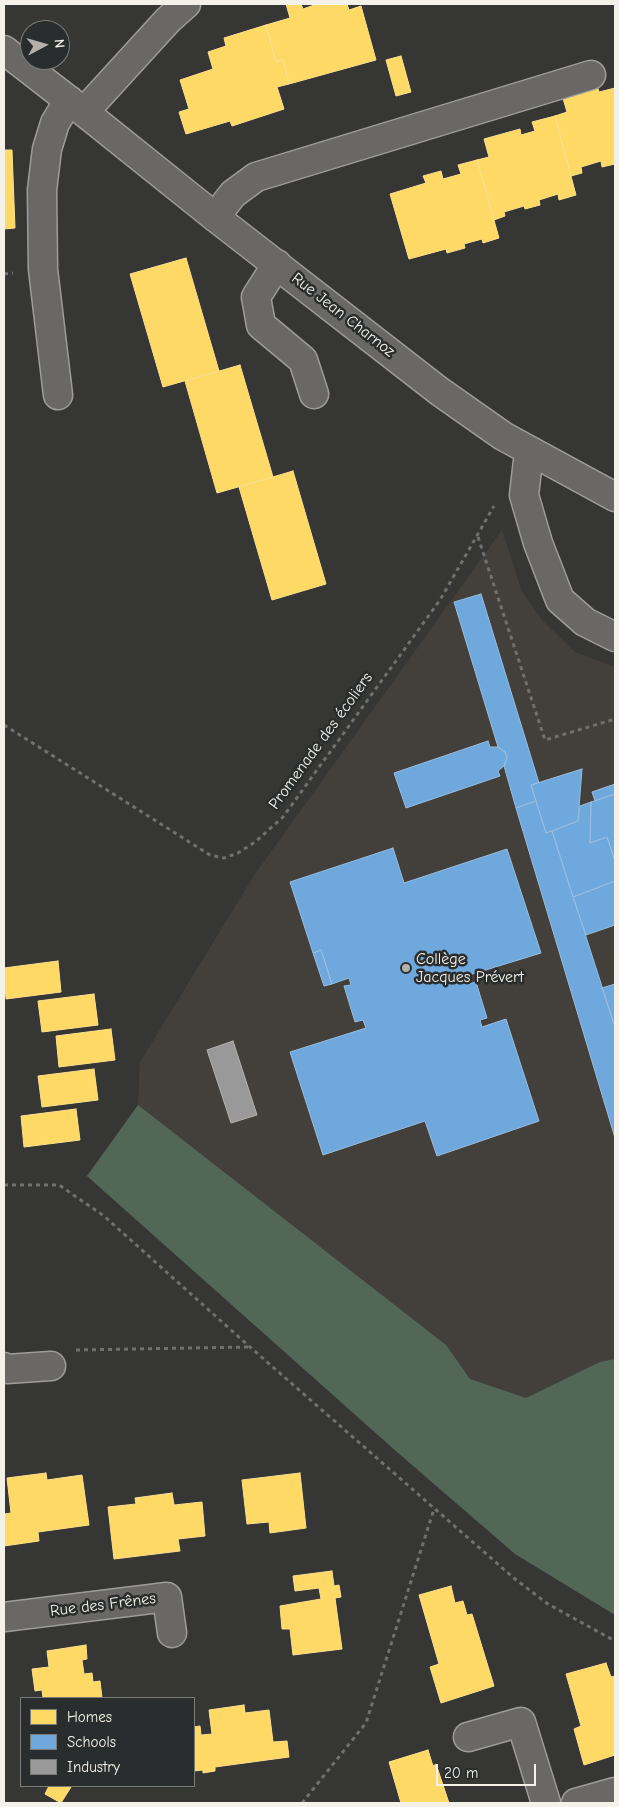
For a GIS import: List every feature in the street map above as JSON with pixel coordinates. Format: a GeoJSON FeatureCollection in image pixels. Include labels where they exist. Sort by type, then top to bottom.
{"type":"FeatureCollection","features":[{"type":"Feature","properties":{"kind":"street"},"geometry":{"type":"LineString","coordinates":[[58,395],[43,269],[42,190],[47,150],[54,123],[77,106],[186,4]]}},
{"type":"Feature","properties":{"kind":"street","name":"Rue Jean Charnoz"},"geometry":{"type":"LineString","coordinates":[[4,50],[439,391],[529,452],[615,497]]}},
{"type":"Feature","properties":{"kind":"street"},"geometry":{"type":"LineString","coordinates":[[215,217],[233,194],[256,177],[591,75]]}},
{"type":"Feature","properties":{"kind":"street"},"geometry":{"type":"LineString","coordinates":[[276,264],[256,297],[261,325],[303,360],[314,394]]}},
{"type":"Feature","properties":{"kind":"street"},"geometry":{"type":"LineString","coordinates":[[529,452],[524,495],[538,543],[560,600],[585,622],[615,637]]}},
{"type":"Feature","properties":{"kind":"street"},"geometry":{"type":"LineString","coordinates":[[4,1367],[7,1369],[51,1366]]}},
{"type":"Feature","properties":{"kind":"street","name":"Rue des Frênes"},"geometry":{"type":"LineString","coordinates":[[4,1617],[167,1597],[172,1633]]}},
{"type":"Feature","properties":{"kind":"street"},"geometry":{"type":"LineString","coordinates":[[468,1737],[521,1722],[546,1803]]}},
{"type":"Feature","properties":{"kind":"street"},"geometry":{"type":"LineString","coordinates":[[576,1803],[615,1792]]}},
{"type":"Feature","properties":{"kind":"path","name":"Promenade des écoliers"},"geometry":{"type":"LineString","coordinates":[[4,725],[210,855],[224,858],[231,856],[255,842],[283,817],[440,600],[496,502]]}},
{"type":"Feature","properties":{"kind":"path"},"geometry":{"type":"LineString","coordinates":[[477,537],[545,740],[615,719]]}},
{"type":"Feature","properties":{"kind":"path"},"geometry":{"type":"LineString","coordinates":[[4,1185],[59,1184],[104,1216],[250,1347],[515,1579],[548,1604],[615,1641]]}},
{"type":"Feature","properties":{"kind":"path"},"geometry":{"type":"LineString","coordinates":[[51,1366],[64,1350],[250,1347]]}},
{"type":"Feature","properties":{"kind":"path"},"geometry":{"type":"LineString","coordinates":[[302,1803],[366,1723],[434,1508]]}},
{"type":"Feature","properties":{"kind":"shaded area","name":"Collège Jacques Prévert"},"geometry":{"type":"Polygon","coordinates":[[[502,530],[522,592],[542,620],[575,652],[615,667],[615,1384],[397,1452],[87,1176],[138,1105],[140,1062],[255,874],[502,530]]]}},
{"type":"Feature","properties":{"kind":"green space"},"geometry":{"type":"Polygon","coordinates":[[[138,1105],[446,1345],[470,1379],[526,1398],[600,1362],[615,1359],[615,1615],[515,1554],[397,1452],[87,1176],[138,1105]]]}},
{"type":"Feature","properties":{"kind":"building: Homes"},"geometry":{"type":"Polygon","coordinates":[[[286,4],[301,4],[303,9],[317,4],[347,4],[349,10],[361,6],[376,60],[289,84],[283,60],[276,62],[266,25],[290,18],[286,4]]]}},
{"type":"Feature","properties":{"kind":"building: Homes"},"geometry":{"type":"Polygon","coordinates":[[[266,25],[276,62],[283,60],[289,84],[277,87],[284,109],[232,126],[230,121],[186,134],[179,112],[189,109],[180,80],[213,69],[208,52],[226,46],[224,38],[266,25]]]}},
{"type":"Feature","properties":{"kind":"building: Homes"},"geometry":{"type":"Polygon","coordinates":[[[401,56],[411,92],[396,96],[386,60],[401,56]]]}},
{"type":"Feature","properties":{"kind":"building: Homes"},"geometry":{"type":"Polygon","coordinates":[[[597,85],[599,92],[615,88],[615,164],[602,167],[601,161],[581,167],[582,173],[571,176],[555,116],[567,112],[562,95],[597,85]]]}},
{"type":"Feature","properties":{"kind":"building: Homes"},"geometry":{"type":"Polygon","coordinates":[[[555,116],[576,195],[559,200],[558,194],[539,200],[540,205],[525,209],[524,206],[504,212],[505,216],[494,220],[477,160],[489,157],[484,139],[520,129],[521,135],[535,131],[532,122],[555,116]]]}},
{"type":"Feature","properties":{"kind":"building: Homes"},"geometry":{"type":"Polygon","coordinates":[[[4,150],[12,150],[15,228],[4,229],[4,150]]]}},
{"type":"Feature","properties":{"kind":"building: Homes"},"geometry":{"type":"Polygon","coordinates":[[[477,160],[499,238],[483,243],[482,239],[464,244],[465,248],[447,253],[446,249],[409,259],[390,194],[426,183],[423,176],[441,171],[443,179],[461,174],[458,165],[477,160]]]}},
{"type":"Feature","properties":{"kind":"building: Homes"},"geometry":{"type":"Polygon","coordinates":[[[186,258],[219,371],[163,387],[130,274],[186,258]]]}},
{"type":"Feature","properties":{"kind":"building: Homes"},"geometry":{"type":"Polygon","coordinates":[[[240,365],[273,477],[217,493],[185,381],[240,365]]]}},
{"type":"Feature","properties":{"kind":"building: Homes"},"geometry":{"type":"Polygon","coordinates":[[[293,471],[326,584],[272,600],[239,487],[293,471]]]}},
{"type":"Feature","properties":{"kind":"building: Homes"},"geometry":{"type":"Polygon","coordinates":[[[58,961],[61,992],[6,999],[4,968],[58,961]]]}},
{"type":"Feature","properties":{"kind":"building: Homes"},"geometry":{"type":"Polygon","coordinates":[[[94,994],[98,1025],[42,1032],[38,1001],[94,994]]]}},
{"type":"Feature","properties":{"kind":"building: Homes"},"geometry":{"type":"Polygon","coordinates":[[[111,1029],[115,1060],[59,1067],[56,1036],[111,1029]]]}},
{"type":"Feature","properties":{"kind":"building: Homes"},"geometry":{"type":"Polygon","coordinates":[[[94,1069],[98,1100],[42,1107],[38,1076],[94,1069]]]}},
{"type":"Feature","properties":{"kind":"building: Homes"},"geometry":{"type":"Polygon","coordinates":[[[76,1109],[80,1140],[24,1147],[21,1116],[76,1109]]]}},
{"type":"Feature","properties":{"kind":"building: Homes"},"geometry":{"type":"Polygon","coordinates":[[[46,1473],[47,1480],[82,1475],[89,1525],[38,1532],[39,1541],[4,1546],[4,1514],[11,1513],[7,1478],[46,1473]]]}},
{"type":"Feature","properties":{"kind":"building: Homes"},"geometry":{"type":"Polygon","coordinates":[[[300,1473],[306,1528],[270,1533],[269,1522],[247,1524],[242,1480],[300,1473]]]}},
{"type":"Feature","properties":{"kind":"building: Homes"},"geometry":{"type":"Polygon","coordinates":[[[172,1493],[174,1505],[202,1502],[205,1536],[178,1539],[180,1551],[114,1559],[108,1507],[136,1504],[135,1498],[172,1493]]]}},
{"type":"Feature","properties":{"kind":"building: Homes"},"geometry":{"type":"Polygon","coordinates":[[[332,1571],[334,1586],[339,1585],[341,1597],[335,1598],[342,1649],[293,1655],[290,1629],[282,1629],[280,1606],[321,1599],[319,1588],[295,1591],[293,1576],[332,1571]]]}},
{"type":"Feature","properties":{"kind":"building: Homes"},"geometry":{"type":"Polygon","coordinates":[[[451,1586],[455,1603],[463,1601],[467,1615],[472,1614],[494,1686],[441,1703],[430,1667],[439,1664],[419,1595],[451,1586]]]}},
{"type":"Feature","properties":{"kind":"building: Homes"},"geometry":{"type":"Polygon","coordinates":[[[86,1645],[87,1659],[82,1660],[84,1674],[92,1673],[93,1682],[100,1681],[102,1697],[43,1697],[42,1690],[35,1691],[32,1669],[49,1667],[47,1651],[86,1645]]]}},
{"type":"Feature","properties":{"kind":"building: Homes"},"geometry":{"type":"Polygon","coordinates":[[[606,1663],[611,1677],[615,1676],[615,1755],[584,1765],[574,1729],[581,1726],[566,1674],[606,1663]]]}},
{"type":"Feature","properties":{"kind":"building: Homes"},"geometry":{"type":"Polygon","coordinates":[[[244,1705],[245,1713],[269,1710],[273,1742],[287,1741],[289,1757],[215,1767],[215,1771],[203,1773],[203,1770],[195,1771],[195,1727],[200,1726],[201,1735],[212,1734],[209,1710],[244,1705]]]}},
{"type":"Feature","properties":{"kind":"building: Homes"},"geometry":{"type":"Polygon","coordinates":[[[428,1750],[433,1766],[436,1764],[449,1803],[401,1803],[389,1762],[428,1750]]]}},
{"type":"Feature","properties":{"kind":"building: Homes"},"geometry":{"type":"Polygon","coordinates":[[[48,1787],[71,1787],[61,1803],[45,1794],[48,1787]]]}},
{"type":"Feature","properties":{"kind":"building: Schools"},"geometry":{"type":"Polygon","coordinates":[[[481,594],[539,783],[531,785],[536,801],[516,808],[504,766],[507,757],[505,752],[498,747],[454,602],[481,594]]]}},
{"type":"Feature","properties":{"kind":"building: Schools"},"geometry":{"type":"Polygon","coordinates":[[[488,741],[490,747],[498,747],[505,752],[507,757],[505,765],[498,771],[500,776],[406,808],[394,773],[488,741]]]}},
{"type":"Feature","properties":{"kind":"building: Schools"},"geometry":{"type":"Polygon","coordinates":[[[582,769],[578,821],[546,833],[531,785],[582,769]]]}},
{"type":"Feature","properties":{"kind":"building: Schools"},"geometry":{"type":"Polygon","coordinates":[[[615,784],[615,794],[595,801],[592,792],[615,784]]]}},
{"type":"Feature","properties":{"kind":"building: Schools"},"geometry":{"type":"Polygon","coordinates":[[[615,794],[615,861],[607,837],[590,843],[591,802],[615,794]]]}},
{"type":"Feature","properties":{"kind":"building: Schools"},"geometry":{"type":"Polygon","coordinates":[[[536,801],[546,833],[552,831],[615,1027],[615,1138],[516,808],[536,801]]]}},
{"type":"Feature","properties":{"kind":"building: Schools"},"geometry":{"type":"Polygon","coordinates":[[[591,802],[590,843],[607,837],[615,861],[615,881],[573,897],[552,831],[578,821],[580,806],[591,802]]]}},
{"type":"Feature","properties":{"kind":"building: Schools"},"geometry":{"type":"Polygon","coordinates":[[[393,848],[404,883],[507,849],[541,953],[466,976],[468,984],[476,982],[487,1018],[480,1020],[482,1027],[506,1019],[539,1121],[437,1156],[425,1121],[323,1155],[290,1052],[366,1028],[363,1020],[355,1022],[344,986],[351,985],[349,978],[332,984],[321,950],[313,953],[290,882],[393,848]]]}},
{"type":"Feature","properties":{"kind":"building: Schools"},"geometry":{"type":"Polygon","coordinates":[[[615,881],[615,925],[586,935],[573,897],[615,881]]]}},
{"type":"Feature","properties":{"kind":"building: Schools"},"geometry":{"type":"Polygon","coordinates":[[[321,950],[332,984],[324,986],[313,953],[321,950]]]}},
{"type":"Feature","properties":{"kind":"building: Schools"},"geometry":{"type":"Polygon","coordinates":[[[615,984],[615,1027],[602,988],[615,984]]]}},
{"type":"Feature","properties":{"kind":"building: Industry"},"geometry":{"type":"Polygon","coordinates":[[[233,1041],[257,1115],[231,1123],[207,1050],[233,1041]]]}},
{"type":"Feature","properties":{"kind":"place","name":"Collège Jacques Prévert"},"geometry":{"type":"Point","coordinates":[406,968]}}]}
